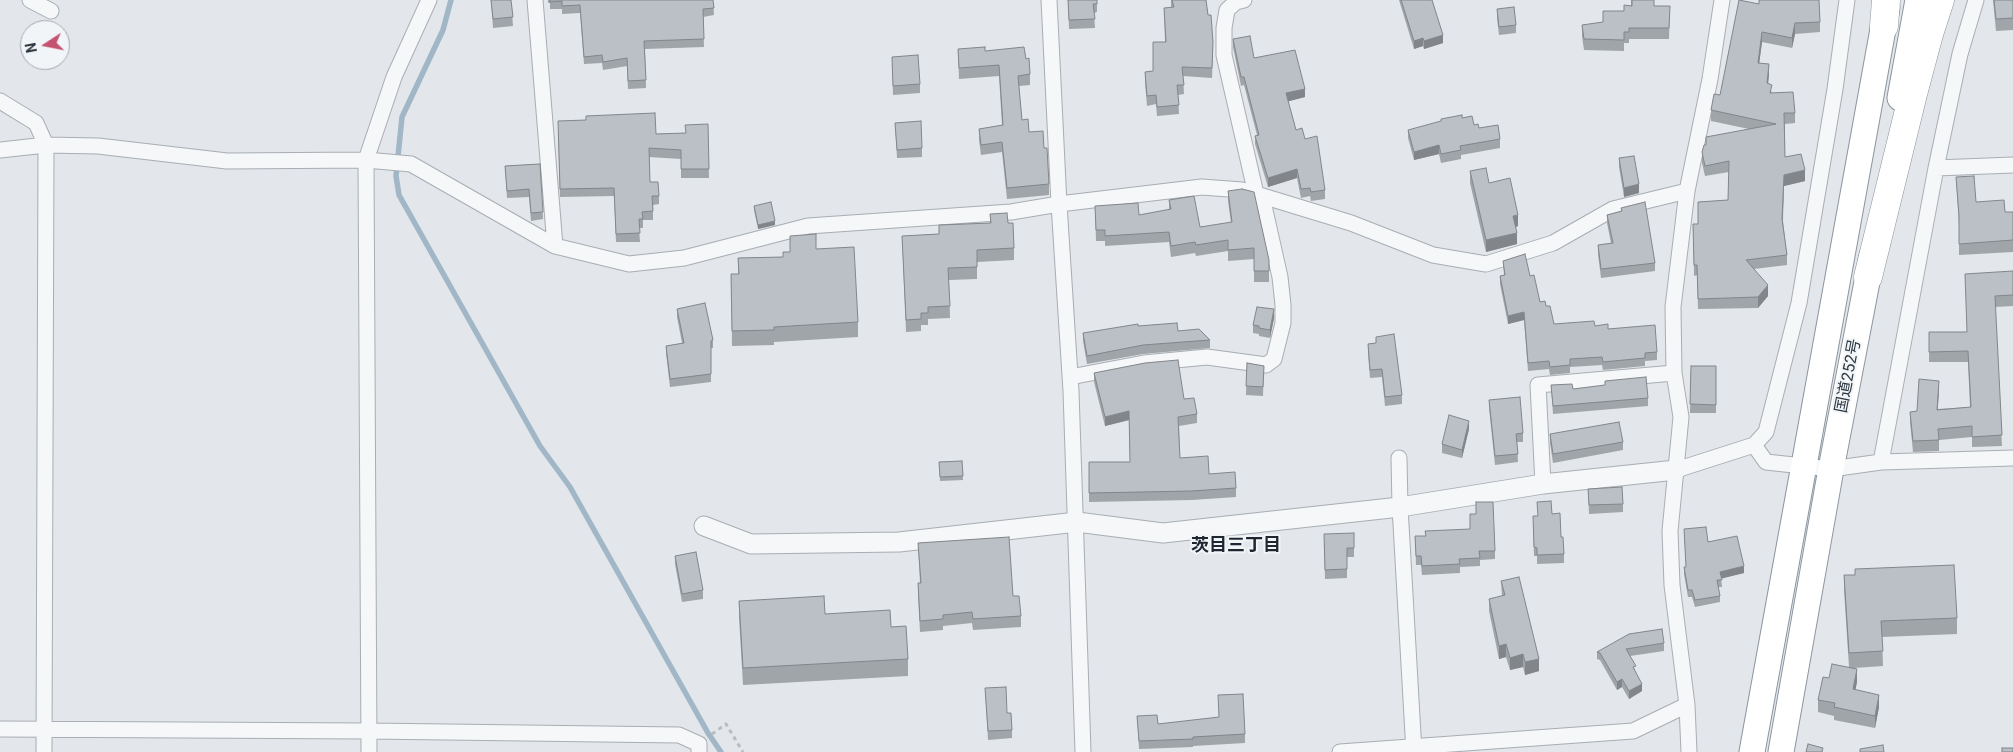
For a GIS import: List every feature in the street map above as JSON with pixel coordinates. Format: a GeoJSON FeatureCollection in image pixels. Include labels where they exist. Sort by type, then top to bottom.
{"type":"FeatureCollection","features":[{"type":"Feature","properties":{"kind":"highway","name":"国道252号"},"geometry":{"type":"LineString","coordinates":[[1781,752],[1831,469],[1918,0]]}},
{"type":"Feature","properties":{"kind":"highway"},"geometry":{"type":"LineString","coordinates":[[1868,277],[1920,68],[1940,0]]}},
{"type":"Feature","properties":{"kind":"highway","name":"国道252号"},"geometry":{"type":"LineString","coordinates":[[1752,752],[1886,9]]}},
{"type":"Feature","properties":{"kind":"street"},"geometry":{"type":"LineString","coordinates":[[30,0],[51,11]]}},
{"type":"Feature","properties":{"kind":"street"},"geometry":{"type":"LineString","coordinates":[[369,752],[366,160],[394,77],[429,0]]}},
{"type":"Feature","properties":{"kind":"street"},"geometry":{"type":"LineString","coordinates":[[535,0],[556,246]]}},
{"type":"Feature","properties":{"kind":"street"},"geometry":{"type":"LineString","coordinates":[[1049,0],[1058,204],[1070,377],[1077,522],[1082,752]]}},
{"type":"Feature","properties":{"kind":"street"},"geometry":{"type":"LineString","coordinates":[[1070,377],[1144,363],[1207,357],[1266,365],[1274,359],[1283,323],[1280,277],[1224,55],[1224,28],[1228,10],[1236,2],[1244,0]]}},
{"type":"Feature","properties":{"kind":"street"},"geometry":{"type":"LineString","coordinates":[[1689,752],[1687,705],[1672,585],[1670,531],[1681,417],[1674,373],[1673,307],[1687,192],[1710,79],[1722,0]]}},
{"type":"Feature","properties":{"kind":"street"},"geometry":{"type":"LineString","coordinates":[[704,526],[751,544],[899,542],[1077,522],[1163,533],[1400,507],[1543,484],[1676,470],[1754,445],[1766,432],[1799,303],[1833,99],[1847,0]]}},
{"type":"Feature","properties":{"kind":"street"},"geometry":{"type":"LineString","coordinates":[[1881,462],[1936,168],[1960,54],[1976,0]]}},
{"type":"Feature","properties":{"kind":"street"},"geometry":{"type":"LineString","coordinates":[[0,101],[36,123],[46,145],[44,752]]}},
{"type":"Feature","properties":{"kind":"street"},"geometry":{"type":"LineString","coordinates":[[0,150],[46,145],[98,146],[226,162],[366,160],[411,164],[556,246],[629,264],[684,258],[808,226],[1011,212],[1058,204],[1202,186],[1242,190],[1351,223],[1433,254],[1486,264],[1553,243],[1613,209],[1687,192]]}},
{"type":"Feature","properties":{"kind":"street"},"geometry":{"type":"LineString","coordinates":[[1936,168],[2013,165]]}},
{"type":"Feature","properties":{"kind":"street"},"geometry":{"type":"LineString","coordinates":[[1543,484],[1538,385],[1674,373]]}},
{"type":"Feature","properties":{"kind":"street"},"geometry":{"type":"LineString","coordinates":[[1754,445],[1766,462],[1831,469],[1881,462],[2013,458]]}},
{"type":"Feature","properties":{"kind":"street"},"geometry":{"type":"LineString","coordinates":[[1399,458],[1413,749]]}},
{"type":"Feature","properties":{"kind":"street"},"geometry":{"type":"LineString","coordinates":[[1340,752],[1413,749],[1633,731],[1687,705]]}},
{"type":"Feature","properties":{"kind":"street"},"geometry":{"type":"LineString","coordinates":[[0,730],[369,731],[679,736],[699,748]]}},
{"type":"Feature","properties":{"kind":"path"},"geometry":{"type":"LineString","coordinates":[[699,748],[726,724],[743,752]]}},
{"type":"Feature","properties":{"kind":"building"},"geometry":{"type":"Polygon","coordinates":[[[491,0],[511,0],[513,17],[493,19],[491,0]]]}},
{"type":"Feature","properties":{"kind":"building"},"geometry":{"type":"Polygon","coordinates":[[[550,0],[713,0],[714,8],[703,9],[704,39],[644,41],[646,80],[628,81],[627,58],[603,62],[602,55],[584,57],[580,5],[562,6],[562,1],[550,2],[550,0]]]}},
{"type":"Feature","properties":{"kind":"building"},"geometry":{"type":"Polygon","coordinates":[[[1068,0],[1097,0],[1097,4],[1093,4],[1095,19],[1069,20],[1068,0]]]}},
{"type":"Feature","properties":{"kind":"building"},"geometry":{"type":"Polygon","coordinates":[[[1172,0],[1206,0],[1208,15],[1211,15],[1212,68],[1182,67],[1184,85],[1177,85],[1179,105],[1157,107],[1156,95],[1147,96],[1145,72],[1153,71],[1153,42],[1166,42],[1164,8],[1174,7],[1172,0]]]}},
{"type":"Feature","properties":{"kind":"building"},"geometry":{"type":"Polygon","coordinates":[[[1401,0],[1432,0],[1443,35],[1424,41],[1423,38],[1414,41],[1401,0]]]}},
{"type":"Feature","properties":{"kind":"building"},"geometry":{"type":"Polygon","coordinates":[[[1632,0],[1654,0],[1654,6],[1670,6],[1669,28],[1629,28],[1629,32],[1624,32],[1624,40],[1584,39],[1582,25],[1603,22],[1603,11],[1624,11],[1624,5],[1632,6],[1632,0]]]}},
{"type":"Feature","properties":{"kind":"building"},"geometry":{"type":"Polygon","coordinates":[[[1739,0],[1759,4],[1759,0],[1819,0],[1820,22],[1795,23],[1792,38],[1762,32],[1758,63],[1769,64],[1767,83],[1772,85],[1770,93],[1793,92],[1795,113],[1784,113],[1785,157],[1801,154],[1805,170],[1784,175],[1782,219],[1787,255],[1746,260],[1768,285],[1758,297],[1698,299],[1697,265],[1694,265],[1693,224],[1698,224],[1698,202],[1728,200],[1729,161],[1705,166],[1702,152],[1704,145],[1706,145],[1706,137],[1776,124],[1711,110],[1714,94],[1720,95],[1739,0]]]}},
{"type":"Feature","properties":{"kind":"building"},"geometry":{"type":"Polygon","coordinates":[[[1994,0],[2013,0],[2013,18],[1996,19],[1994,0]]]}},
{"type":"Feature","properties":{"kind":"building"},"geometry":{"type":"Polygon","coordinates":[[[1514,7],[1516,25],[1499,27],[1497,9],[1514,7]]]}},
{"type":"Feature","properties":{"kind":"building"},"geometry":{"type":"Polygon","coordinates":[[[1250,36],[1254,58],[1295,50],[1305,89],[1286,93],[1296,130],[1302,128],[1305,139],[1317,136],[1325,190],[1311,192],[1310,188],[1301,189],[1297,169],[1268,178],[1255,136],[1259,135],[1244,77],[1241,77],[1233,39],[1250,36]]]}},
{"type":"Feature","properties":{"kind":"building"},"geometry":{"type":"Polygon","coordinates":[[[985,47],[985,51],[1024,47],[1026,59],[1029,58],[1030,74],[1018,76],[1022,120],[1028,119],[1029,132],[1043,131],[1044,148],[1047,148],[1049,184],[1007,188],[1002,142],[981,145],[979,129],[1003,125],[999,65],[959,68],[958,49],[985,47]]]}},
{"type":"Feature","properties":{"kind":"building"},"geometry":{"type":"Polygon","coordinates":[[[918,55],[920,84],[893,86],[892,57],[918,55]]]}},
{"type":"Feature","properties":{"kind":"building"},"geometry":{"type":"Polygon","coordinates":[[[655,113],[656,134],[686,133],[685,125],[708,124],[709,169],[681,169],[681,150],[649,148],[650,182],[658,182],[659,196],[652,196],[653,211],[642,212],[643,219],[639,219],[640,233],[616,234],[614,188],[560,189],[558,121],[586,120],[586,116],[655,113]]]}},
{"type":"Feature","properties":{"kind":"building"},"geometry":{"type":"Polygon","coordinates":[[[1462,115],[1462,118],[1472,116],[1474,125],[1478,124],[1479,128],[1498,125],[1500,139],[1460,146],[1461,150],[1441,154],[1439,145],[1414,152],[1408,130],[1441,121],[1441,119],[1462,115]]]}},
{"type":"Feature","properties":{"kind":"building"},"geometry":{"type":"Polygon","coordinates":[[[921,121],[922,148],[897,150],[895,123],[921,121]]]}},
{"type":"Feature","properties":{"kind":"building"},"geometry":{"type":"Polygon","coordinates":[[[1634,156],[1639,184],[1624,188],[1619,158],[1634,156]]]}},
{"type":"Feature","properties":{"kind":"building"},"geometry":{"type":"Polygon","coordinates":[[[540,164],[543,212],[531,213],[529,189],[507,191],[505,166],[540,164]]]}},
{"type":"Feature","properties":{"kind":"building"},"geometry":{"type":"Polygon","coordinates":[[[1486,168],[1489,183],[1510,178],[1518,215],[1513,216],[1517,233],[1486,240],[1470,171],[1486,168]]]}},
{"type":"Feature","properties":{"kind":"building"},"geometry":{"type":"Polygon","coordinates":[[[1974,176],[1976,202],[2004,200],[2005,212],[2013,212],[2013,240],[1959,244],[1956,177],[1974,176]]]}},
{"type":"Feature","properties":{"kind":"building"},"geometry":{"type":"Polygon","coordinates":[[[1242,189],[1254,192],[1269,260],[1269,271],[1254,271],[1254,248],[1228,250],[1228,240],[1196,245],[1195,242],[1171,246],[1169,232],[1105,236],[1105,230],[1096,230],[1095,206],[1138,203],[1139,215],[1171,209],[1169,200],[1194,196],[1200,227],[1232,222],[1228,191],[1242,189]]]}},
{"type":"Feature","properties":{"kind":"building"},"geometry":{"type":"Polygon","coordinates":[[[771,202],[775,221],[758,225],[754,206],[771,202]]]}},
{"type":"Feature","properties":{"kind":"building"},"geometry":{"type":"Polygon","coordinates":[[[1645,202],[1655,263],[1601,269],[1598,245],[1613,243],[1607,215],[1622,211],[1621,208],[1645,202]]]}},
{"type":"Feature","properties":{"kind":"building"},"geometry":{"type":"Polygon","coordinates":[[[1007,213],[1008,223],[1013,223],[1014,248],[977,250],[977,267],[948,268],[950,306],[928,307],[928,313],[921,313],[921,319],[906,320],[902,236],[939,234],[939,225],[991,223],[990,214],[1007,213]]]}},
{"type":"Feature","properties":{"kind":"building"},"geometry":{"type":"Polygon","coordinates":[[[816,234],[816,249],[854,247],[858,322],[774,327],[774,330],[732,331],[731,274],[739,274],[738,258],[783,257],[783,252],[790,252],[790,236],[816,234]]]}},
{"type":"Feature","properties":{"kind":"building"},"geometry":{"type":"Polygon","coordinates":[[[1525,254],[1530,276],[1534,275],[1540,302],[1545,301],[1546,306],[1550,306],[1554,324],[1594,321],[1595,326],[1608,324],[1608,329],[1655,325],[1657,352],[1645,353],[1645,358],[1603,362],[1602,357],[1570,359],[1570,365],[1550,367],[1549,361],[1528,363],[1524,312],[1508,316],[1500,276],[1505,275],[1503,261],[1525,254]]]}},
{"type":"Feature","properties":{"kind":"building"},"geometry":{"type":"Polygon","coordinates":[[[2013,271],[2013,295],[1995,296],[2002,435],[1972,437],[1972,426],[1938,429],[1939,440],[1913,441],[1910,412],[1917,411],[1919,379],[1939,381],[1937,410],[1971,407],[1968,351],[1929,352],[1929,332],[1967,332],[1965,274],[2013,271]]]}},
{"type":"Feature","properties":{"kind":"building"},"geometry":{"type":"Polygon","coordinates":[[[705,303],[713,340],[711,341],[711,374],[670,379],[666,346],[684,343],[677,309],[705,303]]]}},
{"type":"Feature","properties":{"kind":"building"},"geometry":{"type":"Polygon","coordinates":[[[1257,307],[1274,309],[1270,330],[1253,325],[1257,307]]]}},
{"type":"Feature","properties":{"kind":"building"},"geometry":{"type":"Polygon","coordinates":[[[1177,323],[1178,331],[1199,329],[1210,340],[1143,345],[1087,356],[1083,333],[1138,324],[1138,326],[1177,323]]]}},
{"type":"Feature","properties":{"kind":"building"},"geometry":{"type":"Polygon","coordinates":[[[1394,334],[1402,395],[1385,397],[1382,369],[1370,370],[1368,344],[1376,343],[1376,337],[1394,334]]]}},
{"type":"Feature","properties":{"kind":"building"},"geometry":{"type":"Polygon","coordinates":[[[1178,360],[1184,399],[1194,398],[1197,414],[1178,417],[1180,458],[1208,456],[1209,474],[1235,472],[1236,488],[1192,491],[1089,493],[1089,462],[1130,462],[1129,411],[1105,417],[1094,373],[1145,363],[1178,360]]]}},
{"type":"Feature","properties":{"kind":"building"},"geometry":{"type":"Polygon","coordinates":[[[1247,363],[1264,366],[1263,387],[1246,386],[1247,363]]]}},
{"type":"Feature","properties":{"kind":"building"},"geometry":{"type":"Polygon","coordinates":[[[1691,366],[1716,366],[1716,405],[1690,404],[1691,366]]]}},
{"type":"Feature","properties":{"kind":"building"},"geometry":{"type":"Polygon","coordinates":[[[1646,377],[1648,398],[1553,406],[1551,385],[1572,384],[1573,389],[1605,385],[1605,381],[1646,377]]]}},
{"type":"Feature","properties":{"kind":"building"},"geometry":{"type":"Polygon","coordinates":[[[1520,397],[1523,433],[1516,434],[1518,454],[1495,456],[1489,400],[1520,397]]]}},
{"type":"Feature","properties":{"kind":"building"},"geometry":{"type":"Polygon","coordinates":[[[1449,415],[1469,421],[1462,450],[1442,444],[1449,415]]]}},
{"type":"Feature","properties":{"kind":"building"},"geometry":{"type":"Polygon","coordinates":[[[1619,422],[1623,442],[1553,454],[1550,434],[1619,422]]]}},
{"type":"Feature","properties":{"kind":"building"},"geometry":{"type":"Polygon","coordinates":[[[962,461],[963,476],[940,477],[939,462],[962,461]]]}},
{"type":"Feature","properties":{"kind":"building"},"geometry":{"type":"Polygon","coordinates":[[[1622,487],[1623,504],[1589,505],[1588,489],[1622,487]]]}},
{"type":"Feature","properties":{"kind":"building"},"geometry":{"type":"Polygon","coordinates":[[[1551,501],[1552,514],[1560,513],[1564,554],[1537,555],[1537,548],[1534,547],[1533,516],[1538,516],[1537,502],[1551,501]]]}},
{"type":"Feature","properties":{"kind":"building"},"geometry":{"type":"Polygon","coordinates":[[[1476,502],[1493,502],[1495,551],[1479,551],[1480,558],[1459,559],[1460,564],[1422,566],[1421,556],[1416,556],[1415,536],[1426,536],[1425,531],[1470,529],[1470,514],[1476,514],[1476,502]]]}},
{"type":"Feature","properties":{"kind":"building"},"geometry":{"type":"Polygon","coordinates":[[[1706,527],[1708,542],[1737,536],[1744,566],[1720,572],[1722,580],[1717,580],[1720,596],[1695,600],[1692,590],[1688,590],[1684,567],[1686,567],[1684,529],[1706,527]]]}},
{"type":"Feature","properties":{"kind":"building"},"geometry":{"type":"Polygon","coordinates":[[[1354,533],[1354,548],[1347,548],[1347,569],[1325,570],[1324,534],[1354,533]]]}},
{"type":"Feature","properties":{"kind":"building"},"geometry":{"type":"Polygon","coordinates":[[[1009,537],[1013,596],[1019,596],[1021,616],[973,619],[972,612],[943,615],[943,619],[920,621],[918,583],[921,583],[918,543],[1009,537]]]}},
{"type":"Feature","properties":{"kind":"building"},"geometry":{"type":"Polygon","coordinates":[[[696,552],[703,590],[682,594],[675,556],[696,552]]]}},
{"type":"Feature","properties":{"kind":"building"},"geometry":{"type":"Polygon","coordinates":[[[1954,565],[1957,618],[1881,621],[1883,651],[1849,653],[1844,575],[1855,575],[1855,569],[1954,565]]]}},
{"type":"Feature","properties":{"kind":"building"},"geometry":{"type":"Polygon","coordinates":[[[1519,577],[1539,659],[1525,662],[1523,654],[1510,658],[1506,644],[1499,646],[1489,599],[1505,595],[1501,581],[1519,577]]]}},
{"type":"Feature","properties":{"kind":"building"},"geometry":{"type":"Polygon","coordinates":[[[824,596],[825,614],[890,610],[891,627],[906,626],[908,659],[743,668],[739,601],[824,596]]]}},
{"type":"Feature","properties":{"kind":"building"},"geometry":{"type":"Polygon","coordinates":[[[1662,629],[1664,643],[1626,649],[1636,666],[1633,667],[1642,684],[1629,691],[1622,679],[1617,682],[1600,653],[1597,652],[1629,634],[1662,629]]]}},
{"type":"Feature","properties":{"kind":"building"},"geometry":{"type":"Polygon","coordinates":[[[1832,664],[1857,669],[1853,689],[1879,695],[1875,716],[1834,707],[1835,703],[1818,700],[1823,677],[1829,678],[1832,664]]]}},
{"type":"Feature","properties":{"kind":"building"},"geometry":{"type":"Polygon","coordinates":[[[1006,687],[1007,713],[1011,713],[1012,730],[988,731],[985,688],[1006,687]]]}},
{"type":"Feature","properties":{"kind":"building"},"geometry":{"type":"Polygon","coordinates":[[[1243,694],[1245,734],[1193,737],[1193,739],[1139,741],[1137,716],[1157,715],[1158,724],[1219,717],[1218,695],[1243,694]]]}},
{"type":"Feature","properties":{"kind":"building"},"geometry":{"type":"Polygon","coordinates":[[[1808,744],[1823,748],[1822,752],[1806,752],[1808,744]]]}},
{"type":"Feature","properties":{"kind":"building"},"geometry":{"type":"Polygon","coordinates":[[[1883,745],[1884,752],[1860,752],[1860,749],[1883,745]]]}},
{"type":"Feature","properties":{"kind":"building"},"geometry":{"type":"Polygon","coordinates":[[[2002,748],[2013,748],[2013,752],[2002,752],[2002,748]]]}},
{"type":"Feature","properties":{"kind":"waterway"},"geometry":{"type":"LineString","coordinates":[[451,0],[443,30],[402,117],[396,176],[399,195],[540,446],[570,487],[708,733],[721,752]]}},
{"type":"Feature","properties":{"kind":"district","name":"茨目三丁目"},"geometry":{"type":"Point","coordinates":[1236,546]}}]}
